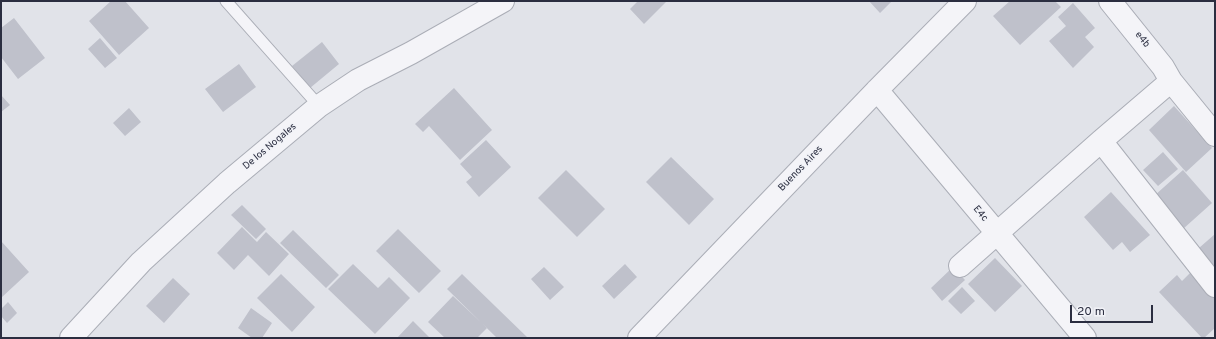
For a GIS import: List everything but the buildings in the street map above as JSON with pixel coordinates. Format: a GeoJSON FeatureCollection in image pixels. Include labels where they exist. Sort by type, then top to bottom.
{"type":"FeatureCollection","features":[{"type":"Feature","properties":{"kind":"street","name":"De los Nogales"},"geometry":{"type":"LineString","coordinates":[[71,338],[141,262],[227,183],[319,106],[358,80],[411,54],[503,1]]}},
{"type":"Feature","properties":{"kind":"street","name":"Buenos Aires"},"geometry":{"type":"LineString","coordinates":[[639,338],[877,90],[965,1]]}},
{"type":"Feature","properties":{"kind":"street","name":"e4b"},"geometry":{"type":"LineString","coordinates":[[1110,1],[1163,67],[1170,81],[1215,135]]}},
{"type":"Feature","properties":{"kind":"street"},"geometry":{"type":"LineString","coordinates":[[960,266],[1170,81]]}},
{"type":"Feature","properties":{"kind":"street","name":"E4c"},"geometry":{"type":"LineString","coordinates":[[877,90],[996,234],[1085,338]]}},
{"type":"Feature","properties":{"kind":"street"},"geometry":{"type":"LineString","coordinates":[[1101,141],[1215,286]]}},
{"type":"Feature","properties":{"kind":"lane"},"geometry":{"type":"LineString","coordinates":[[226,1],[319,106]]}}]}
